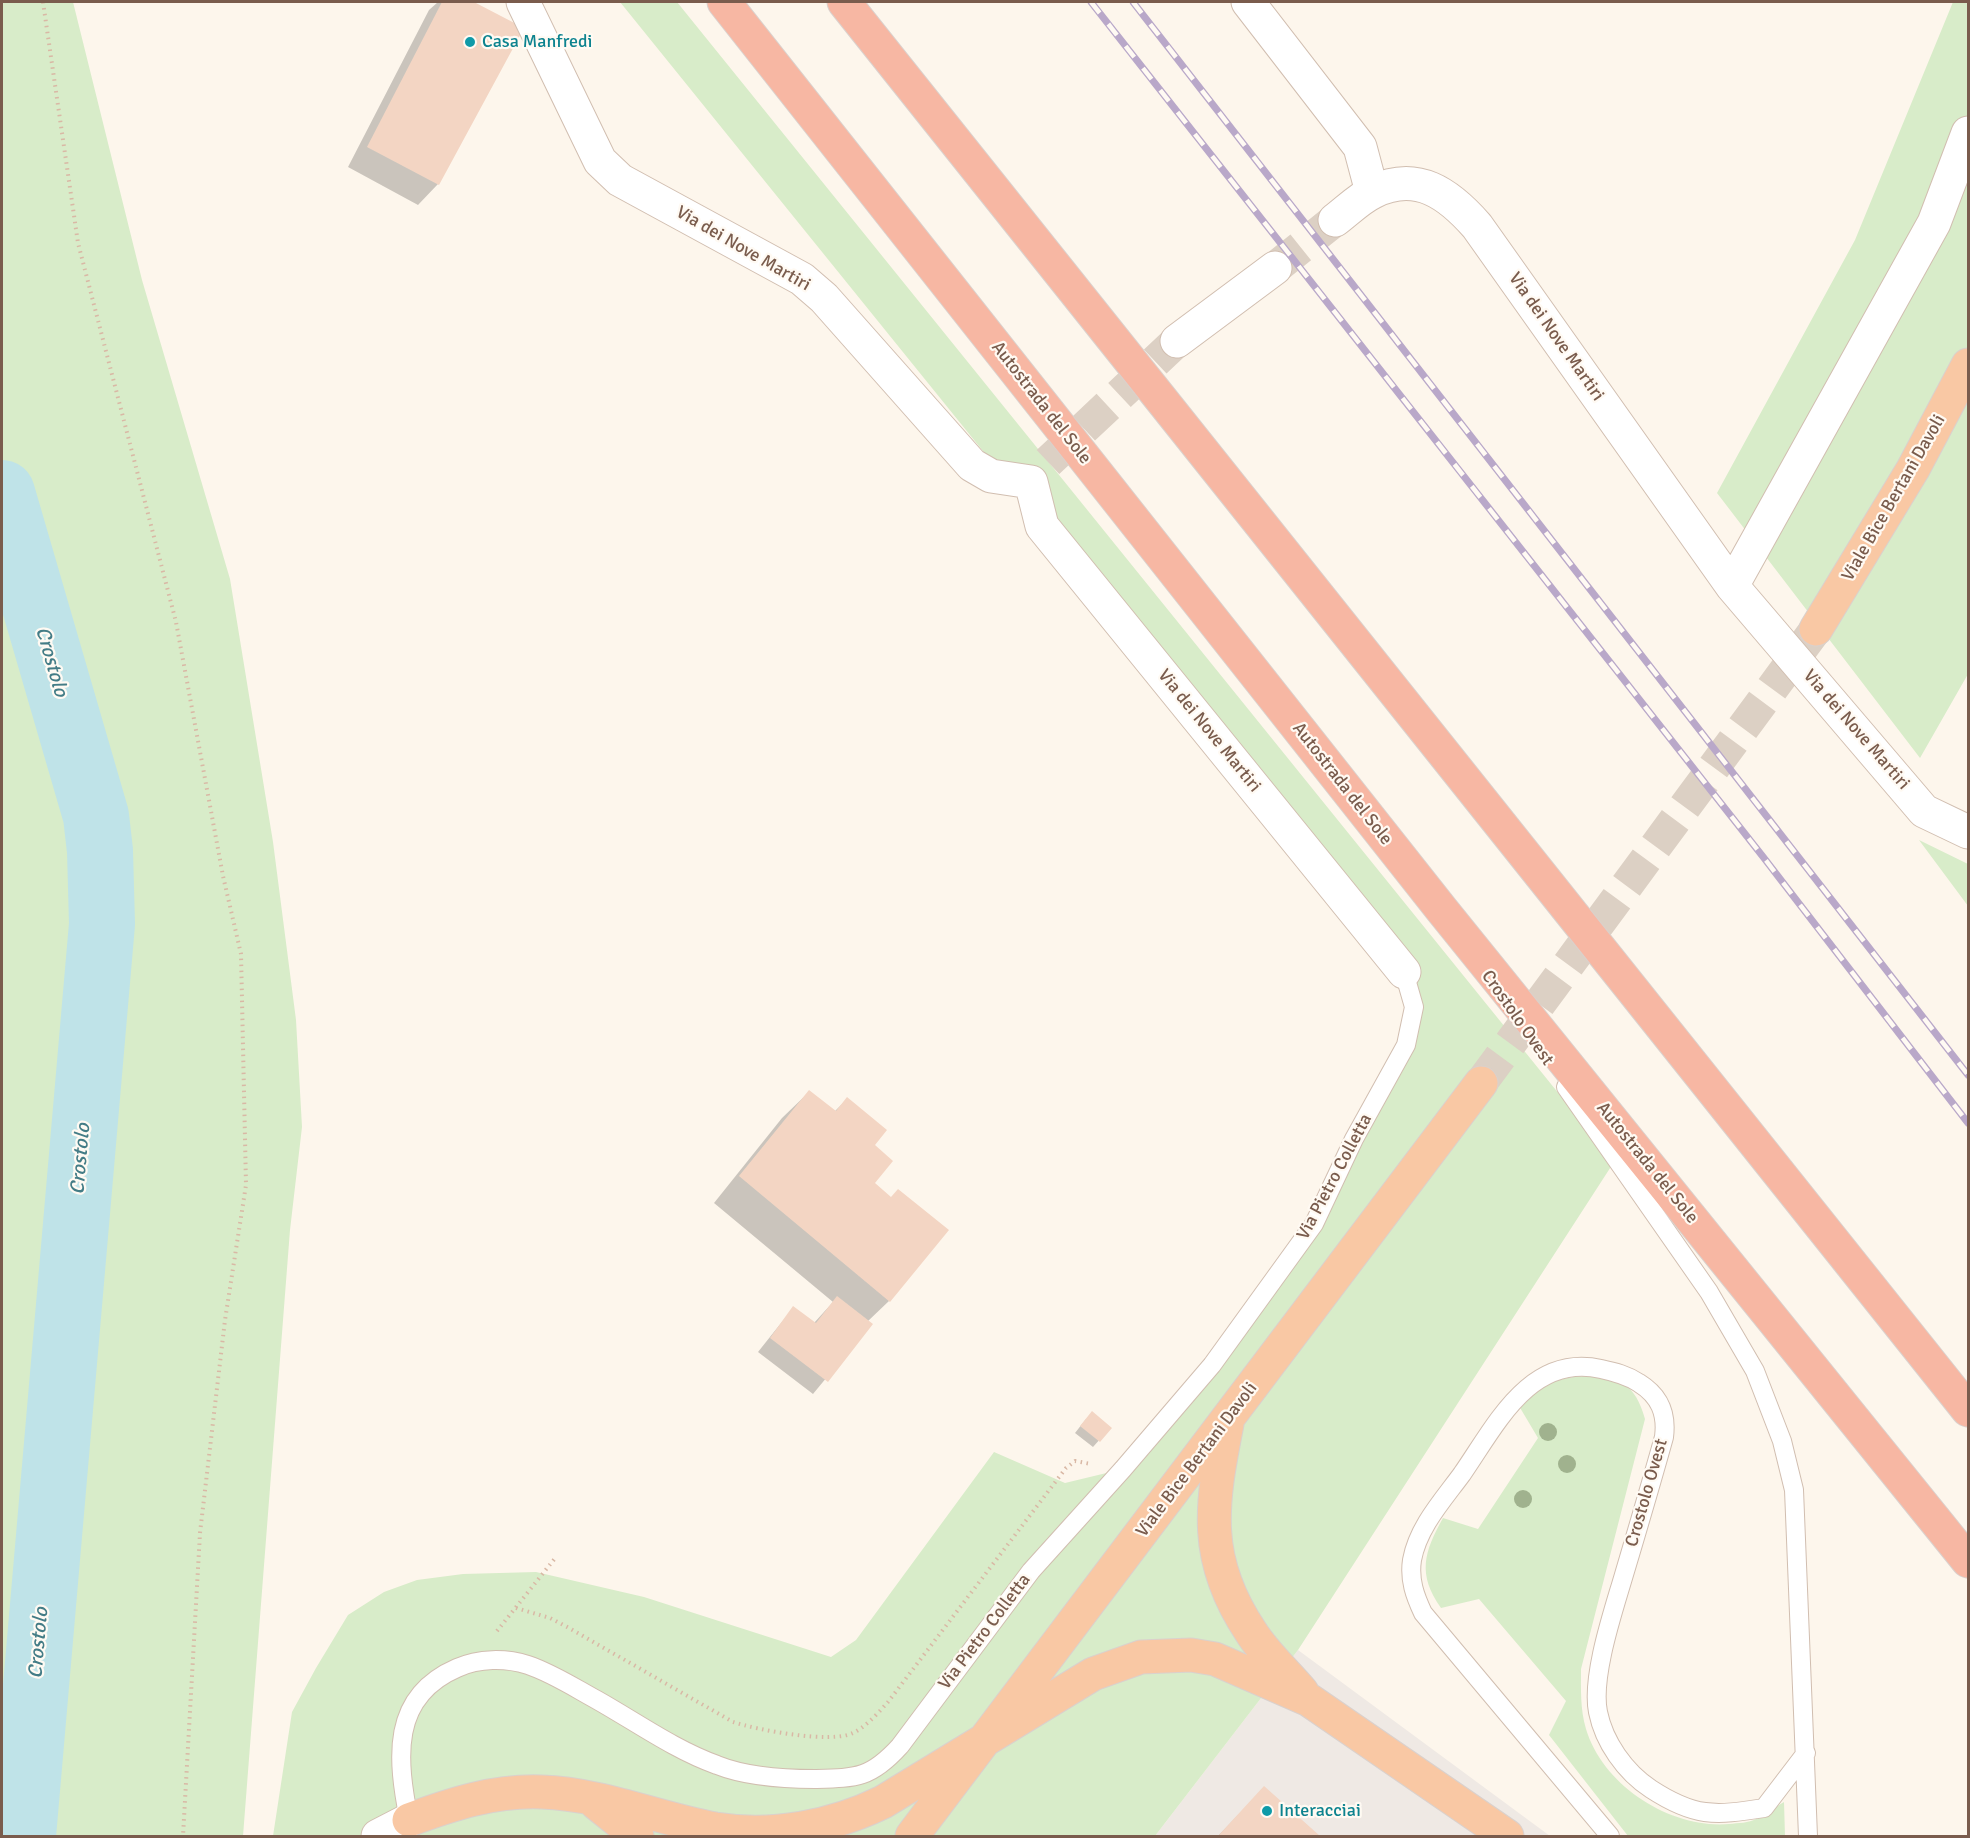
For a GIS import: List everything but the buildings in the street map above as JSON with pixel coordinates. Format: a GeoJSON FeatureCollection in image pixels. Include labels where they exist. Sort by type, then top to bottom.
{"type":"FeatureCollection","features":[{"type":"Feature","properties":{"kind":"highway","name":"Autostrada del Sole"},"geometry":{"type":"LineString","coordinates":[[724,2],[1442,910],[1968,1561]]}},
{"type":"Feature","properties":{"kind":"highway"},"geometry":{"type":"LineString","coordinates":[[844,2],[1968,1410]]}},
{"type":"Feature","properties":{"kind":"highway","name":"Viale Bice Bertani Davoli"},"geometry":{"type":"LineString","coordinates":[[1816,629],[1913,469],[1968,365]]}},
{"type":"Feature","properties":{"kind":"highway","name":"Viale Bice Bertani Davoli"},"geometry":{"type":"LineString","coordinates":[[912,1836],[1481,1083]]}},
{"type":"Feature","properties":{"kind":"highway"},"geometry":{"type":"LineString","coordinates":[[1229,1416],[1214,1490],[1214,1526],[1218,1567],[1231,1599],[1252,1634],[1310,1700]]}},
{"type":"Feature","properties":{"kind":"highway"},"geometry":{"type":"LineString","coordinates":[[409,1820],[458,1802],[518,1792],[543,1792],[590,1798],[716,1830],[750,1833],[785,1832],[852,1817],[883,1802],[1093,1674],[1127,1660],[1155,1655],[1191,1655],[1215,1659],[1310,1700],[1507,1836]]}},
{"type":"Feature","properties":{"kind":"highway"},"geometry":{"type":"LineString","coordinates":[[590,1798],[637,1836]]}},
{"type":"Feature","properties":{"kind":"street","name":"Via dei Nove Martiri"},"geometry":{"type":"LineString","coordinates":[[523,2],[600,161],[620,180],[802,279],[824,298],[972,465],[991,476],[1040,472],[1042,526],[1404,972]]}},
{"type":"Feature","properties":{"kind":"street"},"geometry":{"type":"LineString","coordinates":[[1248,2],[1360,147],[1372,192]]}},
{"type":"Feature","properties":{"kind":"street"},"geometry":{"type":"LineString","coordinates":[[1732,586],[1934,223],[1968,133]]}},
{"type":"Feature","properties":{"kind":"street","name":"Via dei Nove Martiri"},"geometry":{"type":"LineString","coordinates":[[1335,220],[1372,192],[1399,184],[1430,186],[1456,202],[1477,226],[1732,586],[1924,811],[1968,832]]}},
{"type":"Feature","properties":{"kind":"street"},"geometry":{"type":"LineString","coordinates":[[1177,341],[1275,268]]}},
{"type":"Feature","properties":{"kind":"street"},"geometry":{"type":"LineString","coordinates":[[378,1836],[409,1820]]}},
{"type":"Feature","properties":{"kind":"lane","name":"Crostolo Ovest"},"geometry":{"type":"LineString","coordinates":[[1442,910],[1709,1292],[1755,1371],[1782,1441],[1794,1490],[1808,1836]]}},
{"type":"Feature","properties":{"kind":"lane","name":"Via Pietro Colletta"},"geometry":{"type":"LineString","coordinates":[[409,1820],[402,1787],[400,1754],[409,1709],[421,1692],[447,1672],[463,1665],[493,1660],[530,1666],[717,1766],[745,1773],[798,1779],[848,1777],[868,1773],[882,1766],[900,1746],[1031,1571],[1212,1365],[1314,1224],[1354,1139],[1406,1045],[1414,1007],[1404,972]]}},
{"type":"Feature","properties":{"kind":"lane","name":"Crostolo Ovest"},"geometry":{"type":"LineString","coordinates":[[1610,1836],[1423,1613],[1413,1590],[1412,1561],[1420,1534],[1514,1399],[1541,1377],[1574,1367],[1622,1374],[1653,1394],[1666,1417],[1664,1437],[1603,1646],[1597,1710],[1604,1733],[1619,1759],[1640,1782],[1667,1800],[1696,1813],[1728,1814],[1764,1808],[1806,1753]]}},
{"type":"Feature","properties":{"kind":"path"},"geometry":{"type":"LineString","coordinates":[[43,2],[78,243],[176,622],[223,876],[241,954],[246,1185],[225,1320],[200,1533],[183,1836]]}},
{"type":"Feature","properties":{"kind":"path"},"geometry":{"type":"LineString","coordinates":[[556,1557],[516,1608],[569,1628],[733,1722],[754,1729],[791,1734],[852,1734],[864,1726],[888,1702],[1066,1468],[1076,1461],[1123,1469]]}},
{"type":"Feature","properties":{"kind":"shaded area"},"geometry":{"type":"Polygon","coordinates":[[[1298,1650],[1550,1836],[1155,1836],[1298,1650]]]}},
{"type":"Feature","properties":{"kind":"green space"},"geometry":{"type":"Polygon","coordinates":[[[2,2],[73,2],[142,280],[230,579],[273,842],[296,1020],[302,1127],[290,1230],[243,1836],[2,1836],[2,2]]]}},
{"type":"Feature","properties":{"kind":"green space"},"geometry":{"type":"Polygon","coordinates":[[[620,2],[677,2],[1614,1162],[1298,1650],[1155,1836],[273,1836],[292,1712],[348,1615],[384,1592],[417,1580],[463,1574],[536,1572],[644,1597],[831,1657],[856,1640],[994,1452],[1065,1483],[1123,1469],[1314,1224],[1406,1045],[1404,972],[620,2]]]}},
{"type":"Feature","properties":{"kind":"green space"},"geometry":{"type":"Polygon","coordinates":[[[1953,2],[1968,2],[1968,674],[1920,758],[1717,493],[1855,240],[1953,2]]]}},
{"type":"Feature","properties":{"kind":"green space"},"geometry":{"type":"Polygon","coordinates":[[[1919,840],[1968,864],[1968,906],[1919,840]]]}},
{"type":"Feature","properties":{"kind":"green space"},"geometry":{"type":"Polygon","coordinates":[[[1585,1376],[1617,1381],[1625,1385],[1636,1398],[1645,1419],[1581,1669],[1583,1714],[1586,1729],[1595,1750],[1607,1769],[1642,1800],[1685,1819],[1707,1824],[1747,1822],[1784,1802],[1785,1836],[1628,1836],[1549,1735],[1566,1701],[1479,1599],[1441,1608],[1433,1596],[1426,1574],[1426,1563],[1431,1542],[1443,1518],[1478,1529],[1538,1438],[1519,1406],[1549,1384],[1585,1376]]]}},
{"type":"Feature","properties":{"kind":"waterway","name":"Crostolo"},"geometry":{"type":"LineString","coordinates":[[2,493],[96,816],[100,851],[102,924],[23,1836]]}},
{"type":"Feature","properties":{"kind":"tunnel"},"geometry":{"type":"LineString","coordinates":[[1275,268],[1335,220]]}},
{"type":"Feature","properties":{"kind":"tunnel"},"geometry":{"type":"LineString","coordinates":[[1048,462],[1177,341]]}},
{"type":"Feature","properties":{"kind":"tunnel"},"geometry":{"type":"LineString","coordinates":[[1481,1083],[1816,629]]}},
{"type":"Feature","properties":{"kind":"railway"},"geometry":{"type":"LineString","coordinates":[[1091,2],[1764,858],[1968,1123]]}},
{"type":"Feature","properties":{"kind":"railway"},"geometry":{"type":"LineString","coordinates":[[1133,2],[1968,1075]]}},
{"type":"Feature","properties":{"kind":"place","name":"Casa Manfredi"},"geometry":{"type":"Point","coordinates":[470,42]}},
{"type":"Feature","properties":{"kind":"place","name":"Interacciai"},"geometry":{"type":"Point","coordinates":[1267,1811]}}]}
